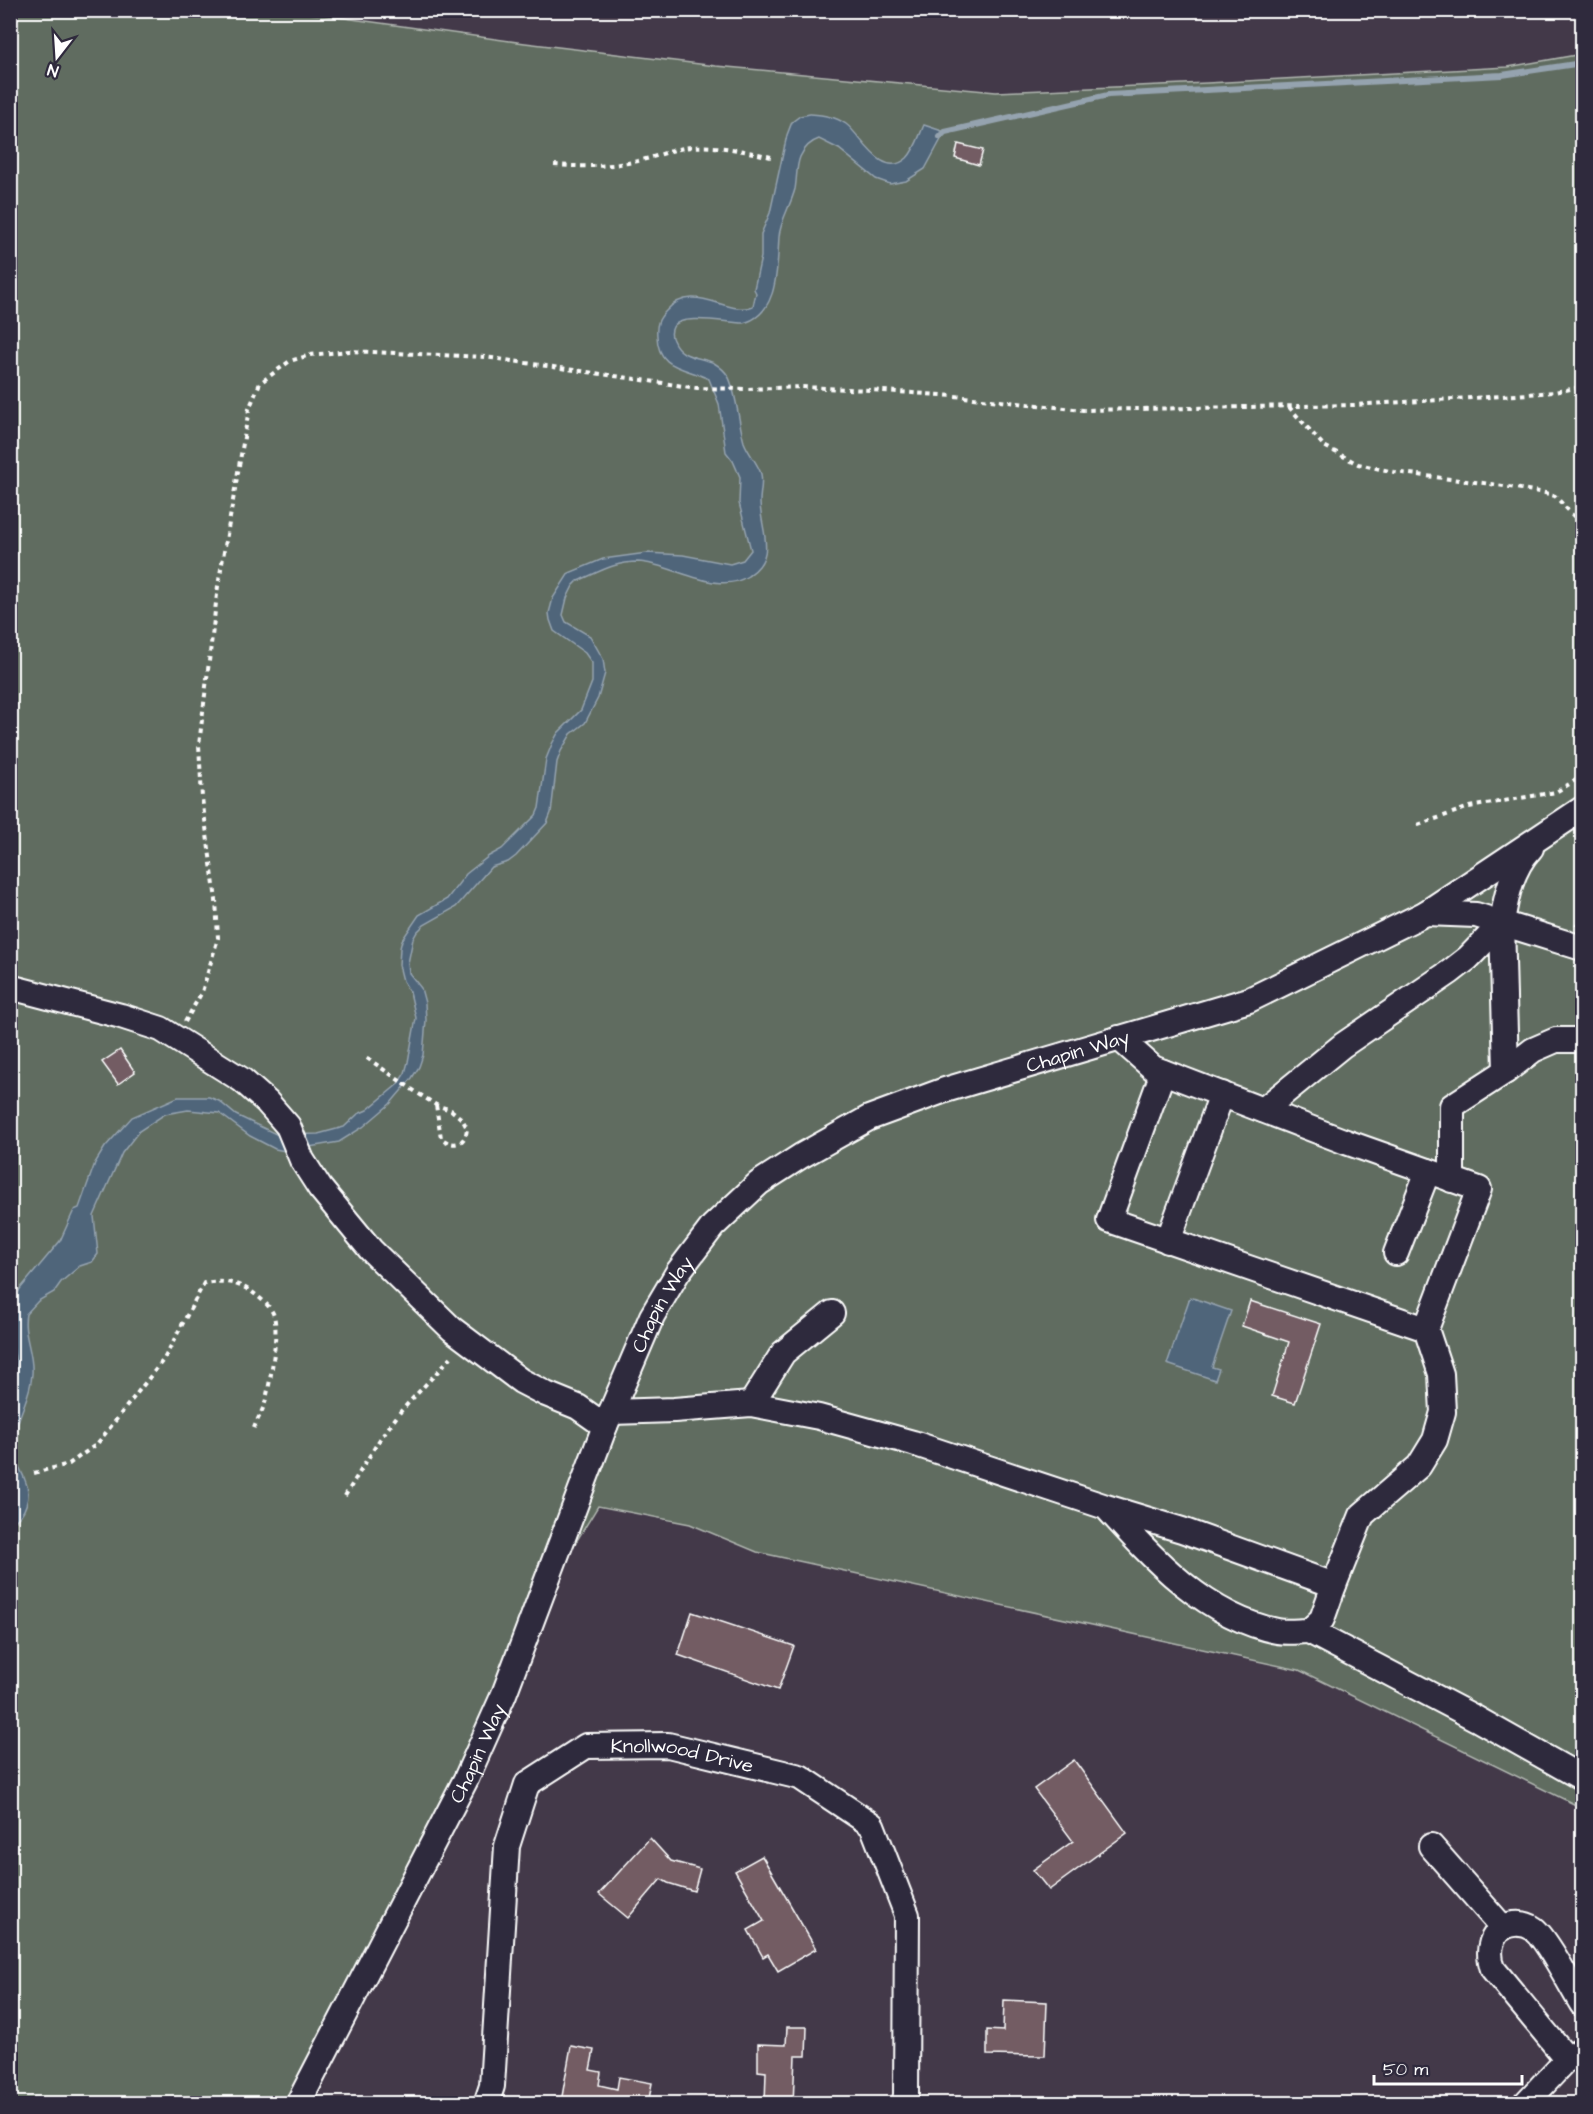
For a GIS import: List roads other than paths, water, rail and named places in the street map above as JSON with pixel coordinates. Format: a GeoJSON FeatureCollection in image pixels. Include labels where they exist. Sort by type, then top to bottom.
{"type":"FeatureCollection","features":[{"type":"Feature","properties":{"kind":"street"},"geometry":{"type":"LineString","coordinates":[[1506,1071],[1502,922],[1508,891],[1522,857],[1543,835],[1582,809]]}},
{"type":"Feature","properties":{"kind":"street","name":"Chapin Way"},"geometry":{"type":"LineString","coordinates":[[298,2103],[466,1779],[504,1694],[608,1419],[652,1316],[678,1272],[713,1226],[759,1183],[801,1156],[869,1118],[945,1090],[1249,1000],[1426,913],[1543,835]]}},
{"type":"Feature","properties":{"kind":"street"},"geometry":{"type":"LineString","coordinates":[[1426,913],[1476,915],[1582,948]]}},
{"type":"Feature","properties":{"kind":"street"},"geometry":{"type":"LineString","coordinates":[[1263,1110],[1343,1045],[1459,965],[1502,922]]}},
{"type":"Feature","properties":{"kind":"street"},"geometry":{"type":"LineString","coordinates":[[10,987],[121,1016],[161,1029],[242,1080],[267,1102],[288,1126],[302,1160],[321,1188],[371,1250],[452,1329],[521,1381],[546,1394],[608,1419],[674,1410],[751,1404],[819,1417],[913,1443],[1182,1530],[1334,1585]]}},
{"type":"Feature","properties":{"kind":"street"},"geometry":{"type":"LineString","coordinates":[[1119,1038],[1153,1068],[1479,1189],[1426,1329],[1441,1374],[1443,1412],[1435,1440],[1419,1466],[1362,1515],[1322,1619],[1309,1631]]}},
{"type":"Feature","properties":{"kind":"street"},"geometry":{"type":"LineString","coordinates":[[1452,1180],[1452,1106],[1506,1071],[1533,1050],[1556,1040],[1582,1040]]}},
{"type":"Feature","properties":{"kind":"street"},"geometry":{"type":"LineString","coordinates":[[1163,1072],[1109,1220],[1426,1329]]}},
{"type":"Feature","properties":{"kind":"street"},"geometry":{"type":"LineString","coordinates":[[1168,1241],[1222,1094]]}},
{"type":"Feature","properties":{"kind":"street"},"geometry":{"type":"LineString","coordinates":[[1396,1253],[1428,1171]]}},
{"type":"Feature","properties":{"kind":"street"},"geometry":{"type":"LineString","coordinates":[[751,1404],[783,1353],[832,1312]]}},
{"type":"Feature","properties":{"kind":"street"},"geometry":{"type":"LineString","coordinates":[[1106,1507],[1154,1559],[1214,1606],[1239,1621],[1279,1632],[1309,1631],[1477,1719],[1582,1778]]}},
{"type":"Feature","properties":{"kind":"street","name":"Knollwood Drive"},"geometry":{"type":"LineString","coordinates":[[486,2103],[492,2086],[507,1846],[527,1784],[586,1746],[668,1745],[800,1777],[872,1825],[907,1915],[906,2095],[904,2103]]}},
{"type":"Feature","properties":{"kind":"street"},"geometry":{"type":"LineString","coordinates":[[1431,1846],[1503,1928]]}},
{"type":"Feature","properties":{"kind":"street"},"geometry":{"type":"LineString","coordinates":[[1526,2103],[1575,2054],[1494,1969],[1490,1958],[1490,1946],[1495,1934],[1511,1924],[1522,1924],[1534,1929],[1582,2004]]}},
{"type":"Feature","properties":{"kind":"water"},"geometry":{"type":"Polygon","coordinates":[[[810,114],[828,116],[842,121],[873,154],[889,164],[898,164],[910,155],[924,125],[945,132],[925,169],[906,181],[890,184],[876,179],[839,149],[819,139],[810,144],[800,157],[795,189],[780,231],[774,288],[764,310],[755,318],[743,323],[685,320],[673,327],[672,338],[681,351],[714,363],[725,372],[731,382],[744,442],[761,474],[760,501],[766,542],[763,560],[748,576],[722,583],[638,562],[607,568],[578,581],[573,586],[563,615],[566,622],[590,636],[603,659],[605,673],[598,698],[585,723],[571,734],[561,751],[557,762],[551,813],[547,823],[516,856],[508,862],[491,867],[456,907],[424,925],[413,939],[408,963],[409,973],[421,988],[425,1003],[423,1055],[412,1078],[390,1104],[363,1127],[339,1142],[285,1151],[275,1149],[250,1136],[219,1113],[188,1110],[165,1114],[139,1131],[122,1153],[94,1216],[98,1254],[92,1262],[80,1266],[61,1282],[54,1292],[38,1301],[26,1314],[32,1374],[17,1424],[15,1453],[27,1486],[28,1498],[24,1510],[11,1523],[10,1406],[17,1370],[12,1340],[11,1311],[20,1289],[60,1241],[74,1210],[79,1208],[95,1163],[105,1147],[132,1117],[178,1097],[209,1097],[219,1101],[236,1115],[278,1135],[318,1134],[344,1127],[397,1085],[405,1073],[416,1018],[410,992],[403,981],[399,965],[402,940],[419,915],[447,899],[466,874],[502,849],[536,815],[546,759],[552,744],[558,733],[581,710],[592,682],[592,663],[585,653],[554,631],[550,620],[549,613],[553,598],[569,573],[603,559],[647,553],[683,555],[730,564],[743,560],[751,550],[739,503],[740,477],[726,452],[719,404],[709,379],[674,366],[668,361],[662,355],[659,347],[657,329],[659,320],[666,311],[677,302],[688,298],[733,307],[753,306],[761,257],[761,234],[770,213],[787,135],[792,122],[800,116],[810,114]]]}},
{"type":"Feature","properties":{"kind":"water"},"geometry":{"type":"Polygon","coordinates":[[[1190,1297],[1231,1311],[1212,1367],[1219,1369],[1215,1380],[1167,1364],[1190,1297]]]}},
{"type":"Feature","properties":{"kind":"waterway"},"geometry":{"type":"LineString","coordinates":[[940,137],[945,132],[1108,95],[1502,75],[1582,63]]}}]}
